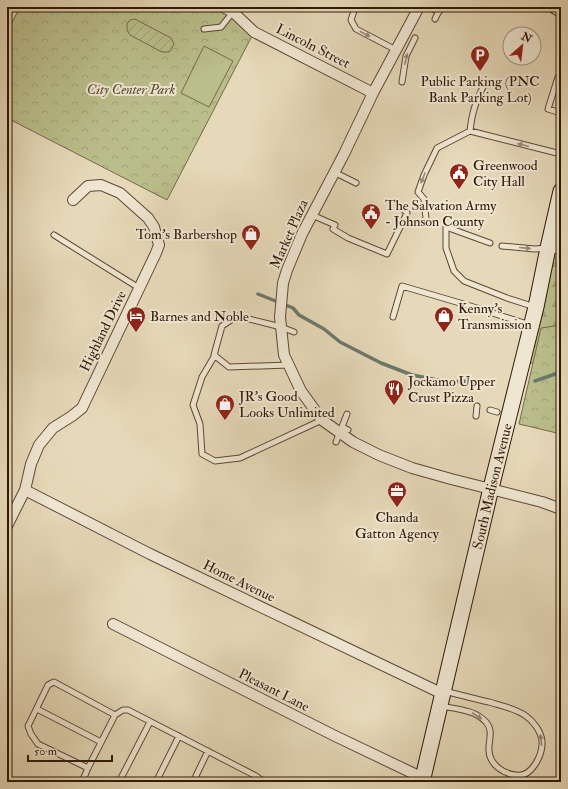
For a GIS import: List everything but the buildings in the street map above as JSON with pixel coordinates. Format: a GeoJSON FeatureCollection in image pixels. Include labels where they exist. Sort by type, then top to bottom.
{"type":"FeatureCollection","features":[{"type":"Feature","properties":{"kind":"main road"},"geometry":{"type":"LineString","coordinates":[[557,7],[561,9]]}},
{"type":"Feature","properties":{"kind":"main road","name":"South Madison Avenue"},"geometry":{"type":"LineString","coordinates":[[423,780],[491,488],[531,325],[554,250],[561,190]]}},
{"type":"Feature","properties":{"kind":"street","name":"Lincoln Street"},"geometry":{"type":"LineString","coordinates":[[223,7],[233,12],[254,32],[373,93]]}},
{"type":"Feature","properties":{"kind":"street","name":"Market Plaza"},"geometry":{"type":"LineString","coordinates":[[419,7],[373,93],[302,234],[287,270],[283,283],[280,317],[284,355],[301,392],[322,420],[369,454],[379,455],[412,468],[542,502],[561,509]]}},
{"type":"Feature","properties":{"kind":"street","name":"Highland Drive"},"geometry":{"type":"LineString","coordinates":[[7,526],[25,490],[31,464],[39,445],[53,428],[82,408],[159,245],[154,227],[148,218],[120,193],[101,186],[88,186],[73,200]]}},
{"type":"Feature","properties":{"kind":"street","name":"Home Avenue"},"geometry":{"type":"LineString","coordinates":[[25,490],[150,554],[442,697]]}},
{"type":"Feature","properties":{"kind":"street","name":"Pleasant Lane"},"geometry":{"type":"LineString","coordinates":[[113,624],[423,780]]}},
{"type":"Feature","properties":{"kind":"lane"},"geometry":{"type":"LineString","coordinates":[[356,7],[352,20],[356,29],[396,50]]}},
{"type":"Feature","properties":{"kind":"lane"},"geometry":{"type":"LineString","coordinates":[[429,7],[440,9],[435,19]]}},
{"type":"Feature","properties":{"kind":"lane"},"geometry":{"type":"LineString","coordinates":[[204,29],[220,28],[233,12]]}},
{"type":"Feature","properties":{"kind":"lane"},"geometry":{"type":"LineString","coordinates":[[402,82],[406,56],[415,38]]}},
{"type":"Feature","properties":{"kind":"lane"},"geometry":{"type":"LineString","coordinates":[[558,77],[548,109],[561,113]]}},
{"type":"Feature","properties":{"kind":"lane"},"geometry":{"type":"LineString","coordinates":[[470,130],[476,101],[484,85]]}},
{"type":"Feature","properties":{"kind":"lane"},"geometry":{"type":"LineString","coordinates":[[426,219],[424,199],[418,192],[424,175],[437,148],[470,130],[561,154]]}},
{"type":"Feature","properties":{"kind":"lane"},"geometry":{"type":"LineString","coordinates":[[334,172],[356,183]]}},
{"type":"Feature","properties":{"kind":"lane"},"geometry":{"type":"LineString","coordinates":[[312,215],[335,225],[332,229],[348,238],[387,254],[407,213],[401,206]]}},
{"type":"Feature","properties":{"kind":"lane"},"geometry":{"type":"LineString","coordinates":[[490,243],[446,227],[446,248],[454,271],[464,281],[536,308]]}},
{"type":"Feature","properties":{"kind":"lane"},"geometry":{"type":"LineString","coordinates":[[54,235],[139,288]]}},
{"type":"Feature","properties":{"kind":"lane"},"geometry":{"type":"LineString","coordinates":[[502,246],[554,250]]}},
{"type":"Feature","properties":{"kind":"lane"},"geometry":{"type":"LineString","coordinates":[[394,317],[402,286],[531,325]]}},
{"type":"Feature","properties":{"kind":"lane"},"geometry":{"type":"LineString","coordinates":[[294,332],[281,327],[236,316],[222,326],[215,355],[202,377],[193,405],[200,424],[202,454],[215,461],[240,458],[322,420]]}},
{"type":"Feature","properties":{"kind":"lane"},"geometry":{"type":"LineString","coordinates":[[215,355],[229,367],[289,366]]}},
{"type":"Feature","properties":{"kind":"lane"},"geometry":{"type":"LineString","coordinates":[[476,416],[478,406]]}},
{"type":"Feature","properties":{"kind":"lane"},"geometry":{"type":"LineString","coordinates":[[490,410],[497,412]]}},
{"type":"Feature","properties":{"kind":"lane"},"geometry":{"type":"LineString","coordinates":[[342,433],[347,414]]}},
{"type":"Feature","properties":{"kind":"lane"},"geometry":{"type":"LineString","coordinates":[[88,768],[38,744],[31,734],[28,726],[48,686],[54,682],[115,715]]}},
{"type":"Feature","properties":{"kind":"lane"},"geometry":{"type":"LineString","coordinates":[[442,697],[508,707],[527,716],[534,723],[540,733],[542,741],[535,766],[529,772],[517,776],[508,773],[494,764],[489,751],[490,730],[486,723],[479,716],[442,697]]}},
{"type":"Feature","properties":{"kind":"lane"},"geometry":{"type":"LineString","coordinates":[[37,709],[101,742]]}},
{"type":"Feature","properties":{"kind":"lane"},"geometry":{"type":"LineString","coordinates":[[82,782],[115,715],[123,710],[128,710],[179,736],[256,776],[264,782]]}},
{"type":"Feature","properties":{"kind":"lane"},"geometry":{"type":"LineString","coordinates":[[119,782],[150,722]]}},
{"type":"Feature","properties":{"kind":"lane"},"geometry":{"type":"LineString","coordinates":[[156,782],[179,736]]}},
{"type":"Feature","properties":{"kind":"lane"},"geometry":{"type":"LineString","coordinates":[[193,782],[208,751]]}},
{"type":"Feature","properties":{"kind":"lane"},"geometry":{"type":"LineString","coordinates":[[516,782],[517,776]]}},
{"type":"Feature","properties":{"kind":"green space","name":"City Center Park"},"geometry":{"type":"Polygon","coordinates":[[[20,7],[216,7],[254,32],[167,200],[7,118],[7,32],[20,7]]]}},
{"type":"Feature","properties":{"kind":"green space"},"geometry":{"type":"Polygon","coordinates":[[[135,19],[171,38],[174,44],[169,52],[162,52],[130,35],[127,30],[127,24],[130,20],[135,19]]]}},
{"type":"Feature","properties":{"kind":"green space"},"geometry":{"type":"Polygon","coordinates":[[[204,46],[233,61],[209,107],[181,93],[204,46]]]}},
{"type":"Feature","properties":{"kind":"green space"},"geometry":{"type":"Polygon","coordinates":[[[561,230],[561,354],[522,366],[561,230]]]}},
{"type":"Feature","properties":{"kind":"green space"},"geometry":{"type":"Polygon","coordinates":[[[561,325],[561,434],[519,424],[541,328],[561,325]]]}},
{"type":"Feature","properties":{"kind":"waterway"},"geometry":{"type":"LineString","coordinates":[[258,294],[293,308],[299,315],[324,329],[340,342],[381,363],[412,375],[448,382],[469,381],[489,385]]}},
{"type":"Feature","properties":{"kind":"waterway"},"geometry":{"type":"LineString","coordinates":[[535,381],[561,372]]}},
{"type":"Feature","properties":{"kind":"place","name":"Public Parking (PNC Bank Parking Lot)"},"geometry":{"type":"Point","coordinates":[480,72]}},
{"type":"Feature","properties":{"kind":"place","name":"Greenwood City Hall"},"geometry":{"type":"Point","coordinates":[459,190]}},
{"type":"Feature","properties":{"kind":"place","name":"The Salvation Army - Johnson County"},"geometry":{"type":"Point","coordinates":[371,230]}},
{"type":"Feature","properties":{"kind":"place","name":"Tom's Barbershop"},"geometry":{"type":"Point","coordinates":[251,251]}},
{"type":"Feature","properties":{"kind":"place","name":"Barnes and Noble"},"geometry":{"type":"Point","coordinates":[136,333]}},
{"type":"Feature","properties":{"kind":"place","name":"Kenny's Transmission"},"geometry":{"type":"Point","coordinates":[444,333]}},
{"type":"Feature","properties":{"kind":"place","name":"Jockamo Upper Crust Pizza"},"geometry":{"type":"Point","coordinates":[394,406]}},
{"type":"Feature","properties":{"kind":"place","name":"JR's Good Looks Unlimited"},"geometry":{"type":"Point","coordinates":[225,421]}},
{"type":"Feature","properties":{"kind":"place","name":"Chanda Gatton Agency"},"geometry":{"type":"Point","coordinates":[397,508]}}]}
